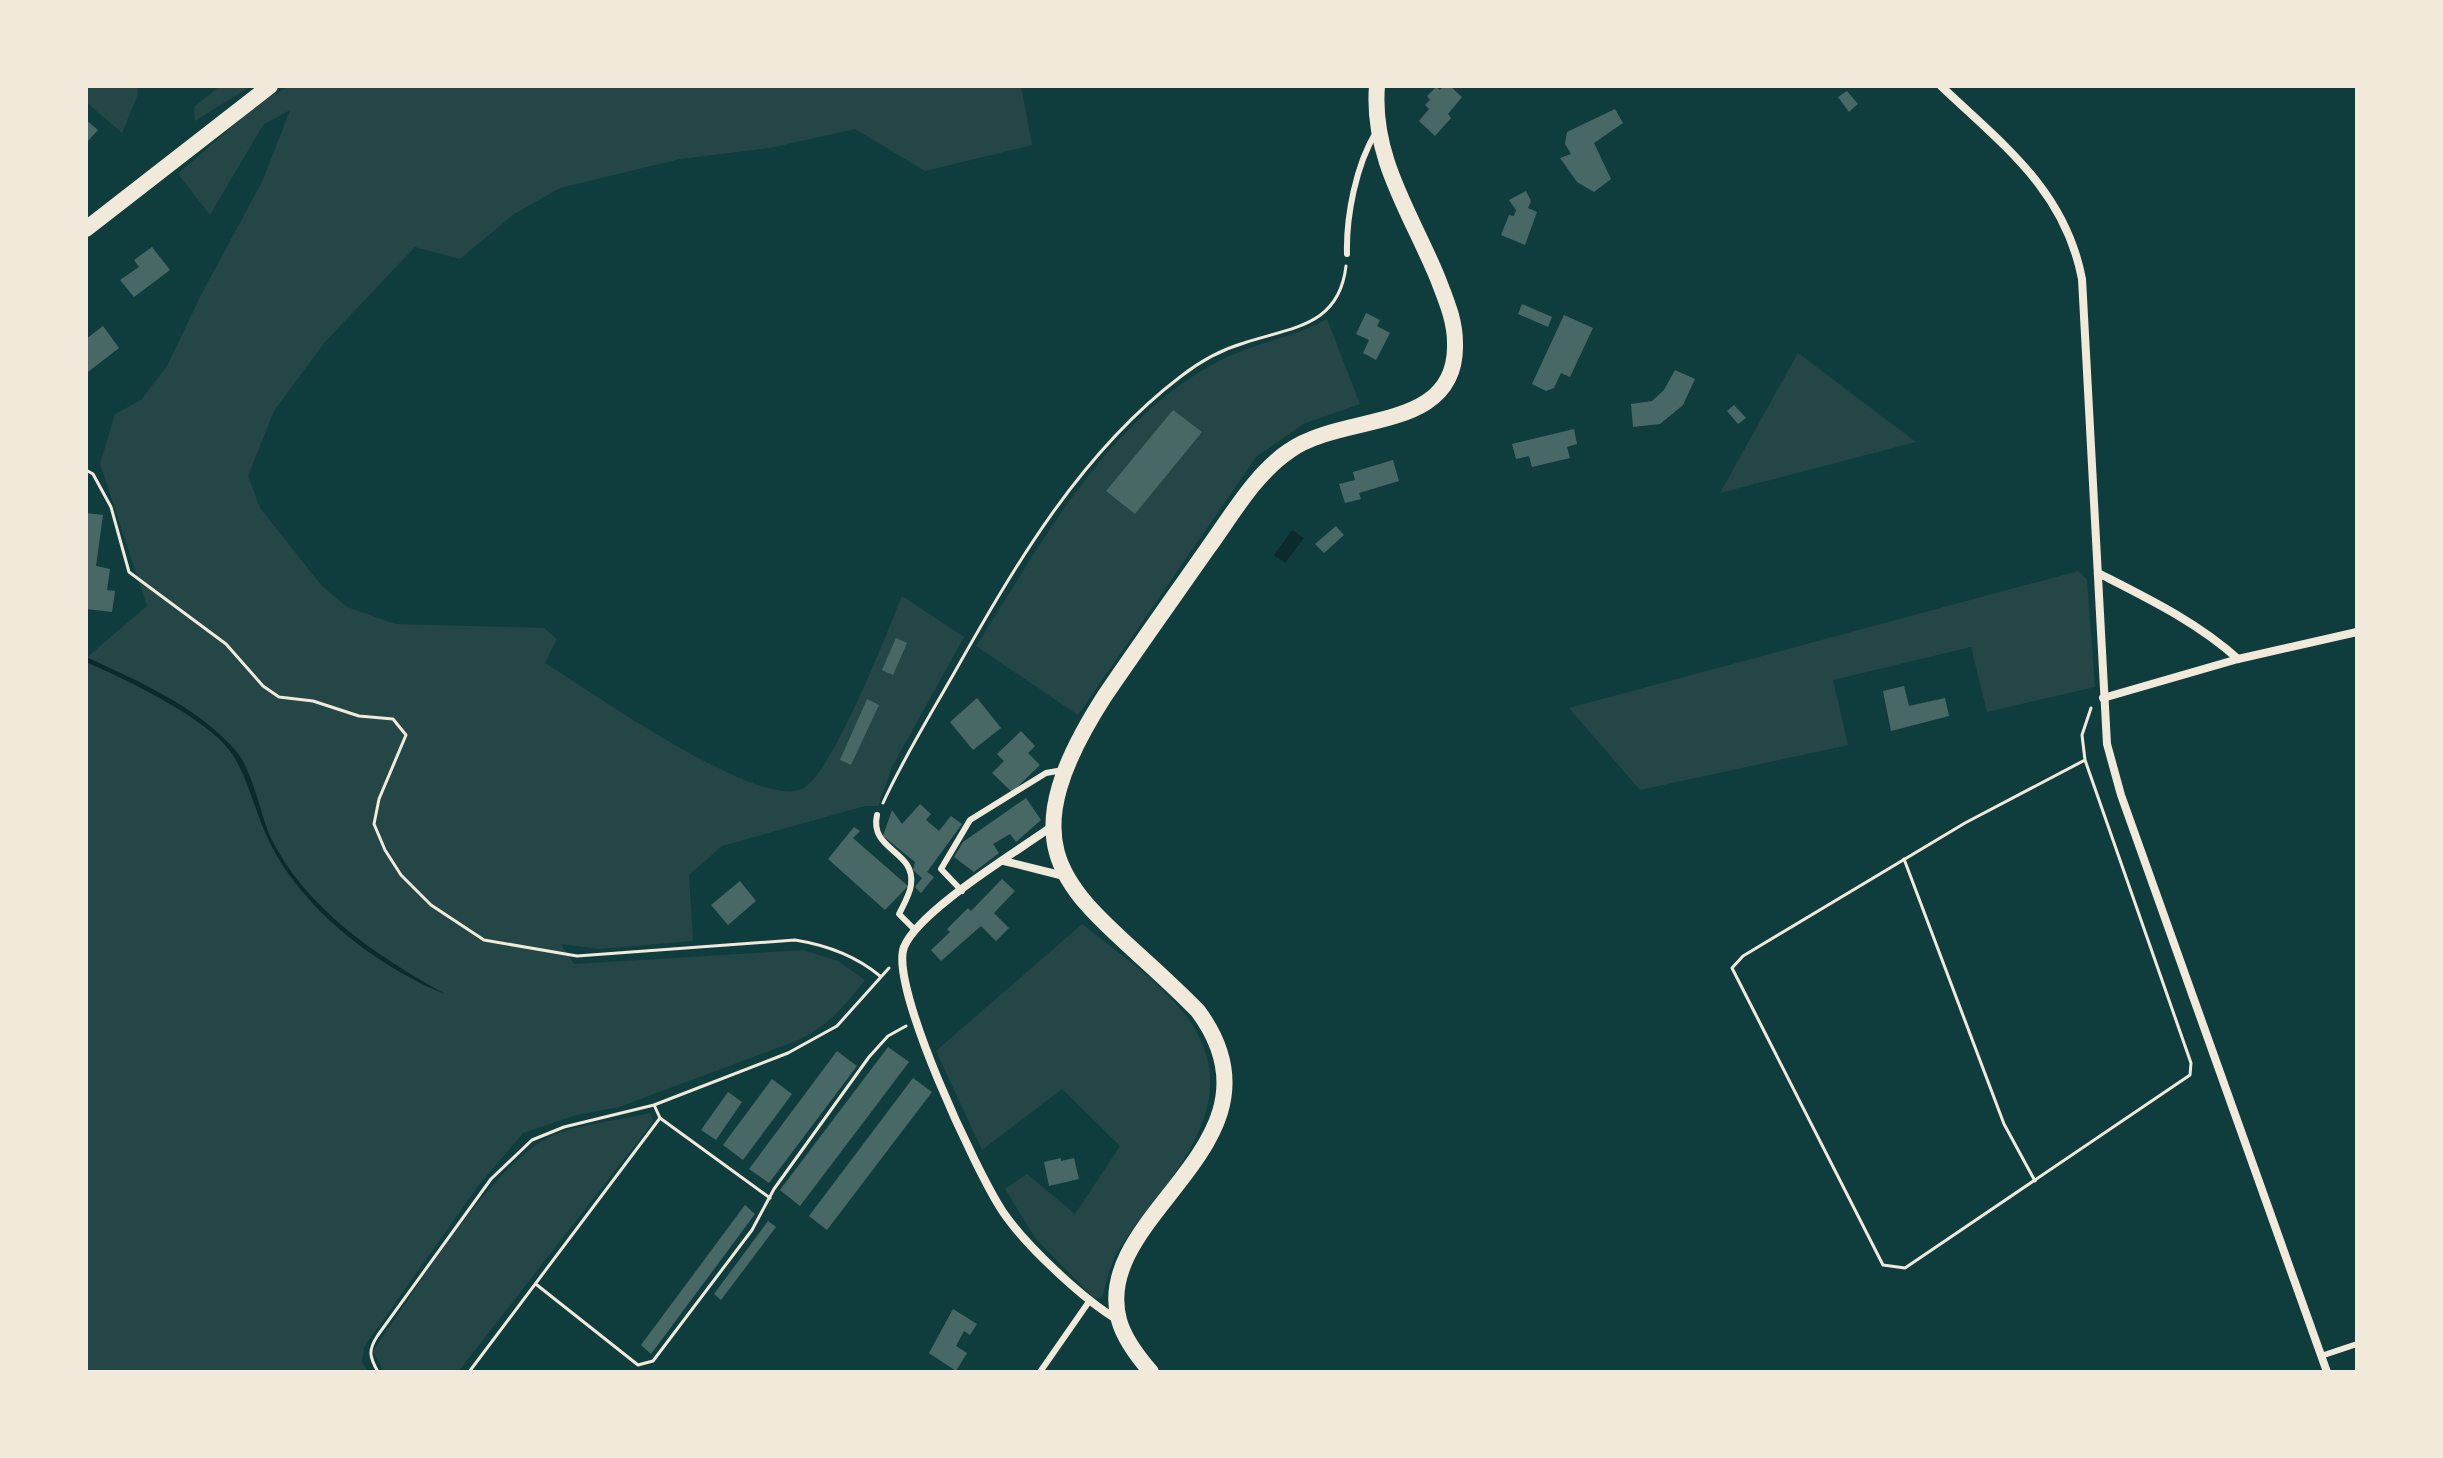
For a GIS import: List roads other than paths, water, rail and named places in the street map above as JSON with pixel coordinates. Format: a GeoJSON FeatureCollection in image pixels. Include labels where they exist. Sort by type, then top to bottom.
{"type":"FeatureCollection","features":[{"type":"Feature","properties":{"kind":"main road"},"geometry":{"type":"LineString","coordinates":[[86,229],[270,86]]}},
{"type":"Feature","properties":{"kind":"main road"},"geometry":{"type":"LineString","coordinates":[[1151,1372],[1132,1347],[1119,1320],[1117,1298],[1123,1268],[1137,1242],[1210,1136],[1220,1111],[1224,1072],[1217,1043],[1198,1011],[1105,927],[1076,896],[1058,862],[1054,825],[1065,770],[1080,733],[1264,473],[1303,441],[1331,429],[1411,412],[1444,390],[1453,369],[1455,344],[1452,316],[1388,171],[1378,128],[1377,86]]}},
{"type":"Feature","properties":{"kind":"street"},"geometry":{"type":"LineString","coordinates":[[1941,86],[2040,183],[2055,203],[2077,251],[2082,279],[2107,744],[2121,795],[2327,1372]]}},
{"type":"Feature","properties":{"kind":"street"},"geometry":{"type":"LineString","coordinates":[[2098,573],[2152,600],[2218,641],[2238,659]]}},
{"type":"Feature","properties":{"kind":"street"},"geometry":{"type":"LineString","coordinates":[[2103,698],[2238,659],[2357,632]]}},
{"type":"Feature","properties":{"kind":"street"},"geometry":{"type":"LineString","coordinates":[[1054,825],[914,929],[900,961],[916,1021],[965,1139],[1004,1214],[1088,1303],[1119,1320]]}},
{"type":"Feature","properties":{"kind":"street"},"geometry":{"type":"LineString","coordinates":[[1004,861],[1064,876]]}},
{"type":"Feature","properties":{"kind":"lane"},"geometry":{"type":"LineString","coordinates":[[1347,254],[1346,233],[1365,149],[1378,128]]}},
{"type":"Feature","properties":{"kind":"lane"},"geometry":{"type":"LineString","coordinates":[[962,891],[941,869],[970,820],[1046,773],[1065,770]]}},
{"type":"Feature","properties":{"kind":"lane"},"geometry":{"type":"LineString","coordinates":[[877,815],[874,828],[878,837],[907,863],[912,884],[899,914],[914,929]]}},
{"type":"Feature","properties":{"kind":"lane"},"geometry":{"type":"LineString","coordinates":[[1040,1372],[1088,1303]]}},
{"type":"Feature","properties":{"kind":"lane"},"geometry":{"type":"LineString","coordinates":[[2321,1356],[2357,1344]]}}]}
